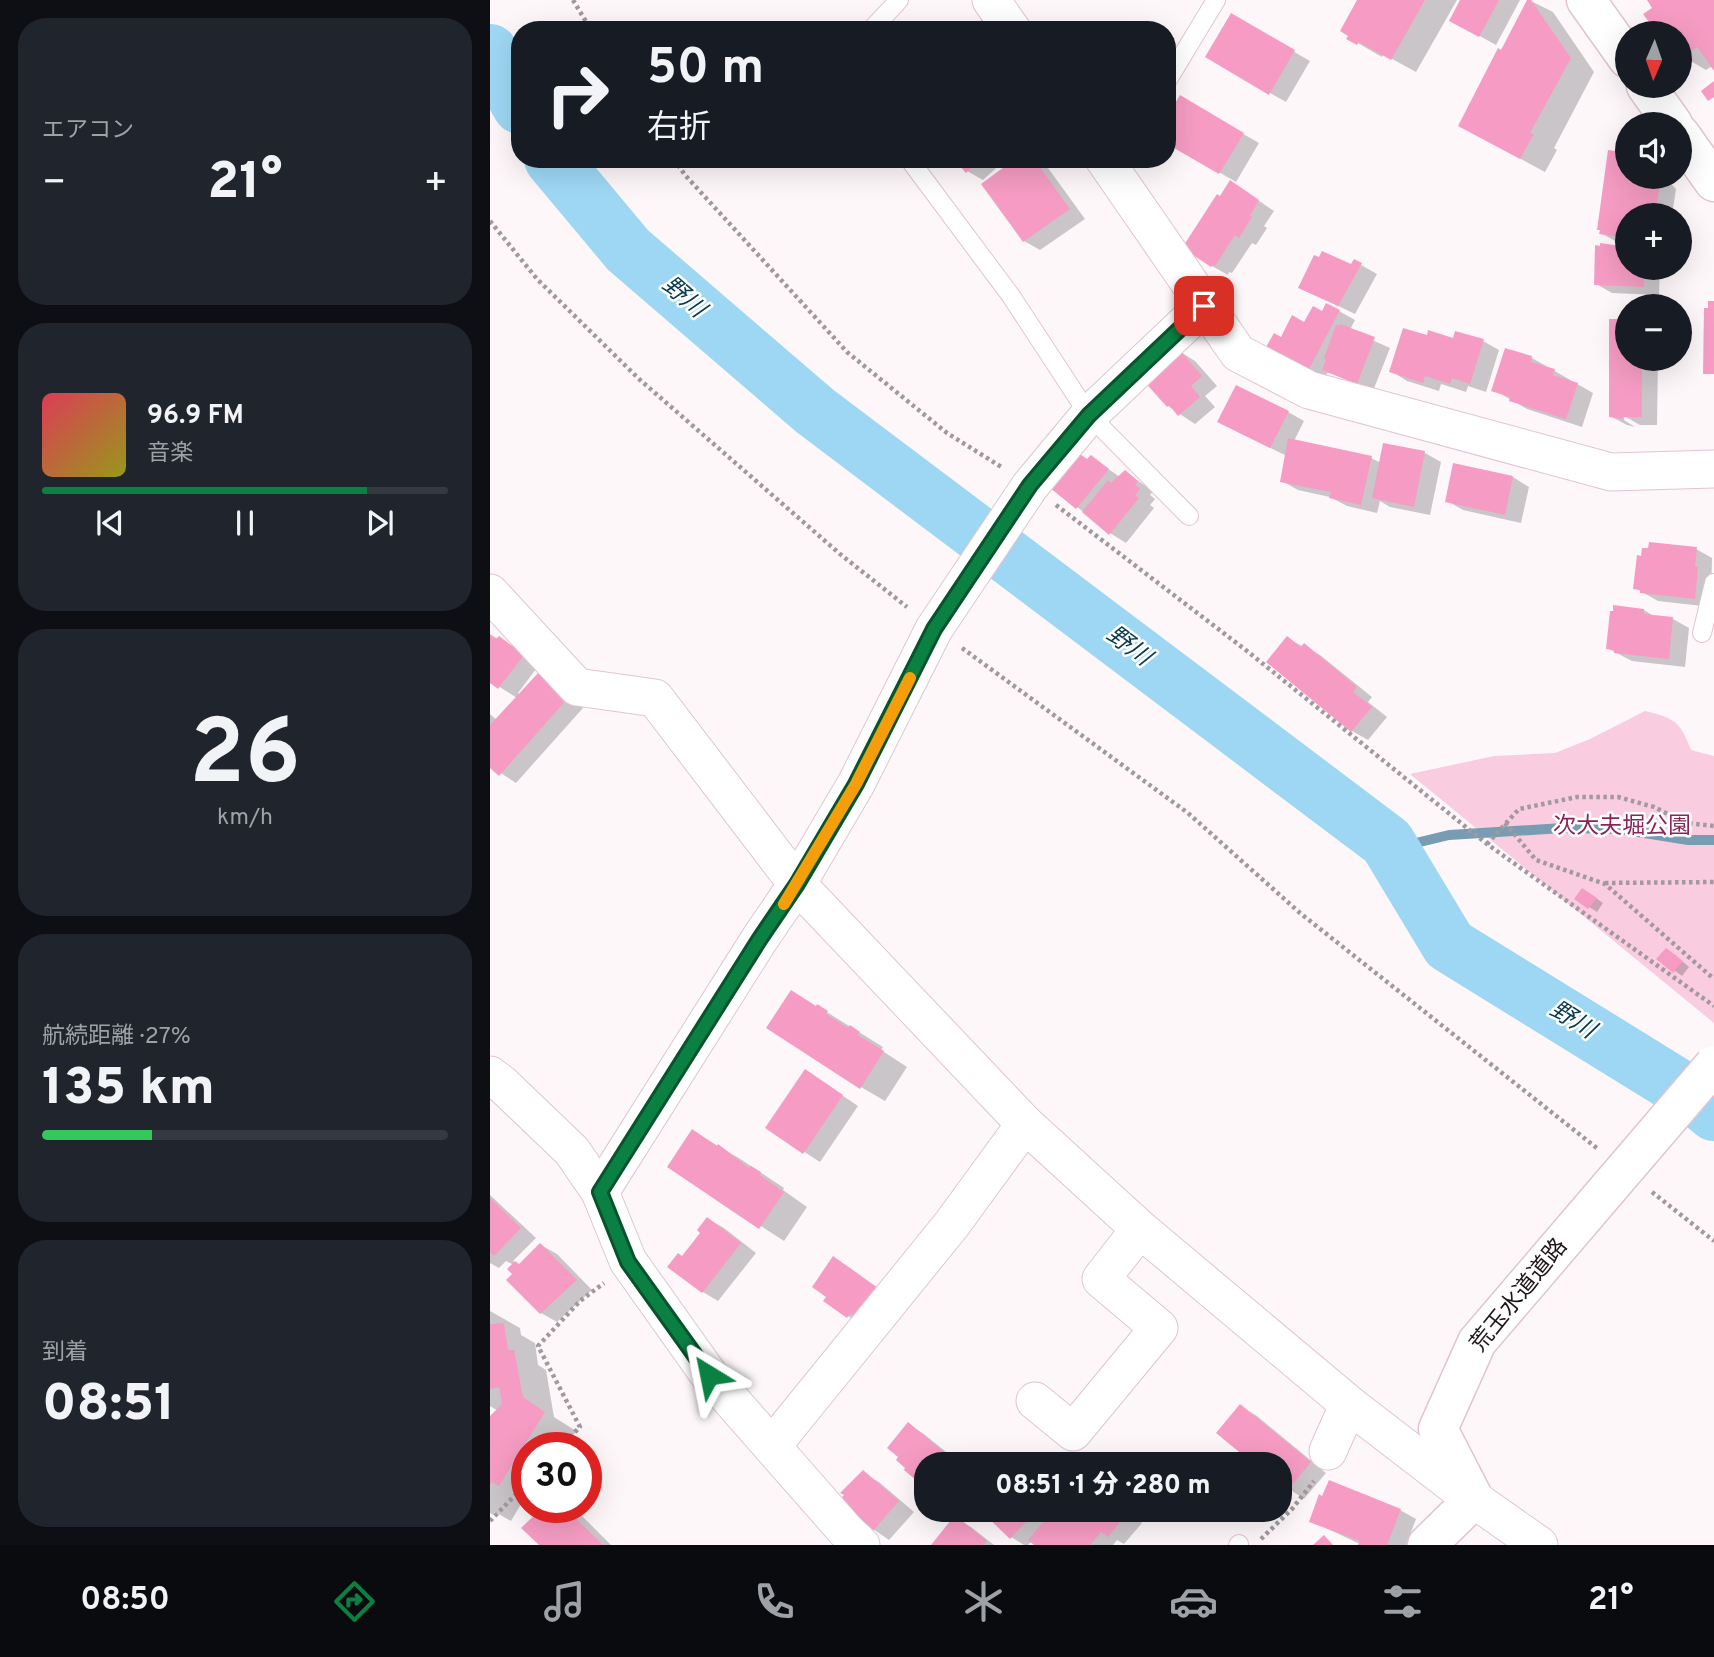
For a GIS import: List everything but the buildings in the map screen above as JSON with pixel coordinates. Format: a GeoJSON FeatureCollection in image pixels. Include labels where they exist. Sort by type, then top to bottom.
{"type":"FeatureCollection","features":[{"type":"Feature","properties":{"kind":"main road"},"geometry":{"type":"LineString","coordinates":[[1586,0],[1615,41]]}},
{"type":"Feature","properties":{"kind":"main road"},"geometry":{"type":"LineString","coordinates":[[1692,151],[1714,182]]}},
{"type":"Feature","properties":{"kind":"main road","name":"荒玉水道道路"},"geometry":{"type":"LineString","coordinates":[[1474,1499],[1438,1429],[1478,1342],[1606,1167],[1714,1065]]}},
{"type":"Feature","properties":{"kind":"main road"},"geometry":{"type":"LineString","coordinates":[[1427,1545],[1474,1499]]}},
{"type":"Feature","properties":{"kind":"street"},"geometry":{"type":"LineString","coordinates":[[991,0],[1006,21]]}},
{"type":"Feature","properties":{"kind":"street"},"geometry":{"type":"LineString","coordinates":[[1116,168],[1204,306],[1238,353],[1309,390],[1611,472],[1714,469]]}},
{"type":"Feature","properties":{"kind":"street"},"geometry":{"type":"LineString","coordinates":[[600,1192],[797,884],[856,784],[938,624],[1024,495],[1089,415],[1204,306]]}},
{"type":"Feature","properties":{"kind":"street"},"geometry":{"type":"LineString","coordinates":[[490,593],[577,687],[655,698],[797,884],[1025,1124],[1140,1228],[1351,1406],[1539,1545]]}},
{"type":"Feature","properties":{"kind":"street"},"geometry":{"type":"LineString","coordinates":[[490,1075],[572,1151],[600,1192],[628,1262],[709,1375],[861,1545]]}},
{"type":"Feature","properties":{"kind":"street"},"geometry":{"type":"LineString","coordinates":[[772,1446],[952,1224],[1025,1124]]}},
{"type":"Feature","properties":{"kind":"street"},"geometry":{"type":"LineString","coordinates":[[1035,1401],[1073,1432],[1159,1328],[1101,1279],[1140,1228]]}},
{"type":"Feature","properties":{"kind":"street"},"geometry":{"type":"LineString","coordinates":[[1328,1451],[1344,1415],[1351,1406]]}},
{"type":"Feature","properties":{"kind":"lane"},"geometry":{"type":"LineString","coordinates":[[880,21],[899,0]]}},
{"type":"Feature","properties":{"kind":"lane"},"geometry":{"type":"LineString","coordinates":[[1176,66],[1216,0]]}},
{"type":"Feature","properties":{"kind":"lane"},"geometry":{"type":"LineString","coordinates":[[916,168],[1012,296],[1089,415],[1189,516]]}},
{"type":"Feature","properties":{"kind":"lane"},"geometry":{"type":"LineString","coordinates":[[1702,633],[1714,583]]}},
{"type":"Feature","properties":{"kind":"path"},"geometry":{"type":"LineString","coordinates":[[573,0],[586,21]]}},
{"type":"Feature","properties":{"kind":"path"},"geometry":{"type":"LineString","coordinates":[[680,168],[846,352],[1024,495],[1247,651],[1487,844],[1714,1006]]}},
{"type":"Feature","properties":{"kind":"path"},"geometry":{"type":"LineString","coordinates":[[490,221],[537,279],[639,379],[840,554],[938,624],[1188,813],[1300,913],[1606,1167]]}},
{"type":"Feature","properties":{"kind":"path"},"geometry":{"type":"LineString","coordinates":[[1487,844],[1519,809],[1577,797],[1618,797],[1654,807],[1686,823],[1714,826]]}},
{"type":"Feature","properties":{"kind":"path"},"geometry":{"type":"LineString","coordinates":[[1506,823],[1536,860],[1605,884],[1714,979]]}},
{"type":"Feature","properties":{"kind":"path"},"geometry":{"type":"LineString","coordinates":[[1600,883],[1714,882]]}},
{"type":"Feature","properties":{"kind":"path"},"geometry":{"type":"LineString","coordinates":[[1651,1192],[1714,1241]]}},
{"type":"Feature","properties":{"kind":"path"},"geometry":{"type":"LineString","coordinates":[[575,1432],[580,1427],[538,1346],[580,1301],[628,1262]]}},
{"type":"Feature","properties":{"kind":"path"},"geometry":{"type":"LineString","coordinates":[[1254,1545],[1292,1509],[1314,1481],[1328,1451]]}},
{"type":"Feature","properties":{"kind":"path"},"geometry":{"type":"LineString","coordinates":[[490,1521],[511,1499]]}},
{"type":"Feature","properties":{"kind":"green space","name":"次大夫堀公園"},"geometry":{"type":"Polygon","coordinates":[[[1645,711],[1675,722],[1691,750],[1714,756],[1714,1023],[1410,774],[1494,756],[1555,753],[1590,739],[1645,711]]]}},
{"type":"Feature","properties":{"kind":"waterway","name":"野川"},"geometry":{"type":"LineString","coordinates":[[490,52],[511,90]]}},
{"type":"Feature","properties":{"kind":"waterway","name":"野川"},"geometry":{"type":"LineString","coordinates":[[560,168],[628,250],[815,411],[1387,842],[1449,945],[1695,1097],[1714,1113]]}},
{"type":"Feature","properties":{"kind":"waterway"},"geometry":{"type":"LineString","coordinates":[[1391,849],[1449,835],[1563,828],[1620,829],[1688,840],[1714,840]]}},
{"type":"Feature","properties":{"kind":"slow traffic"},"geometry":{"type":"LineString","coordinates":[[784,904],[856,784],[910,678]]}},
{"type":"Feature","properties":{"kind":"route"},"geometry":{"type":"LineString","coordinates":[[709,1375],[628,1262],[600,1192],[797,884],[856,784],[934,629],[1030,485],[1089,415],[1204,306]]}}]}
